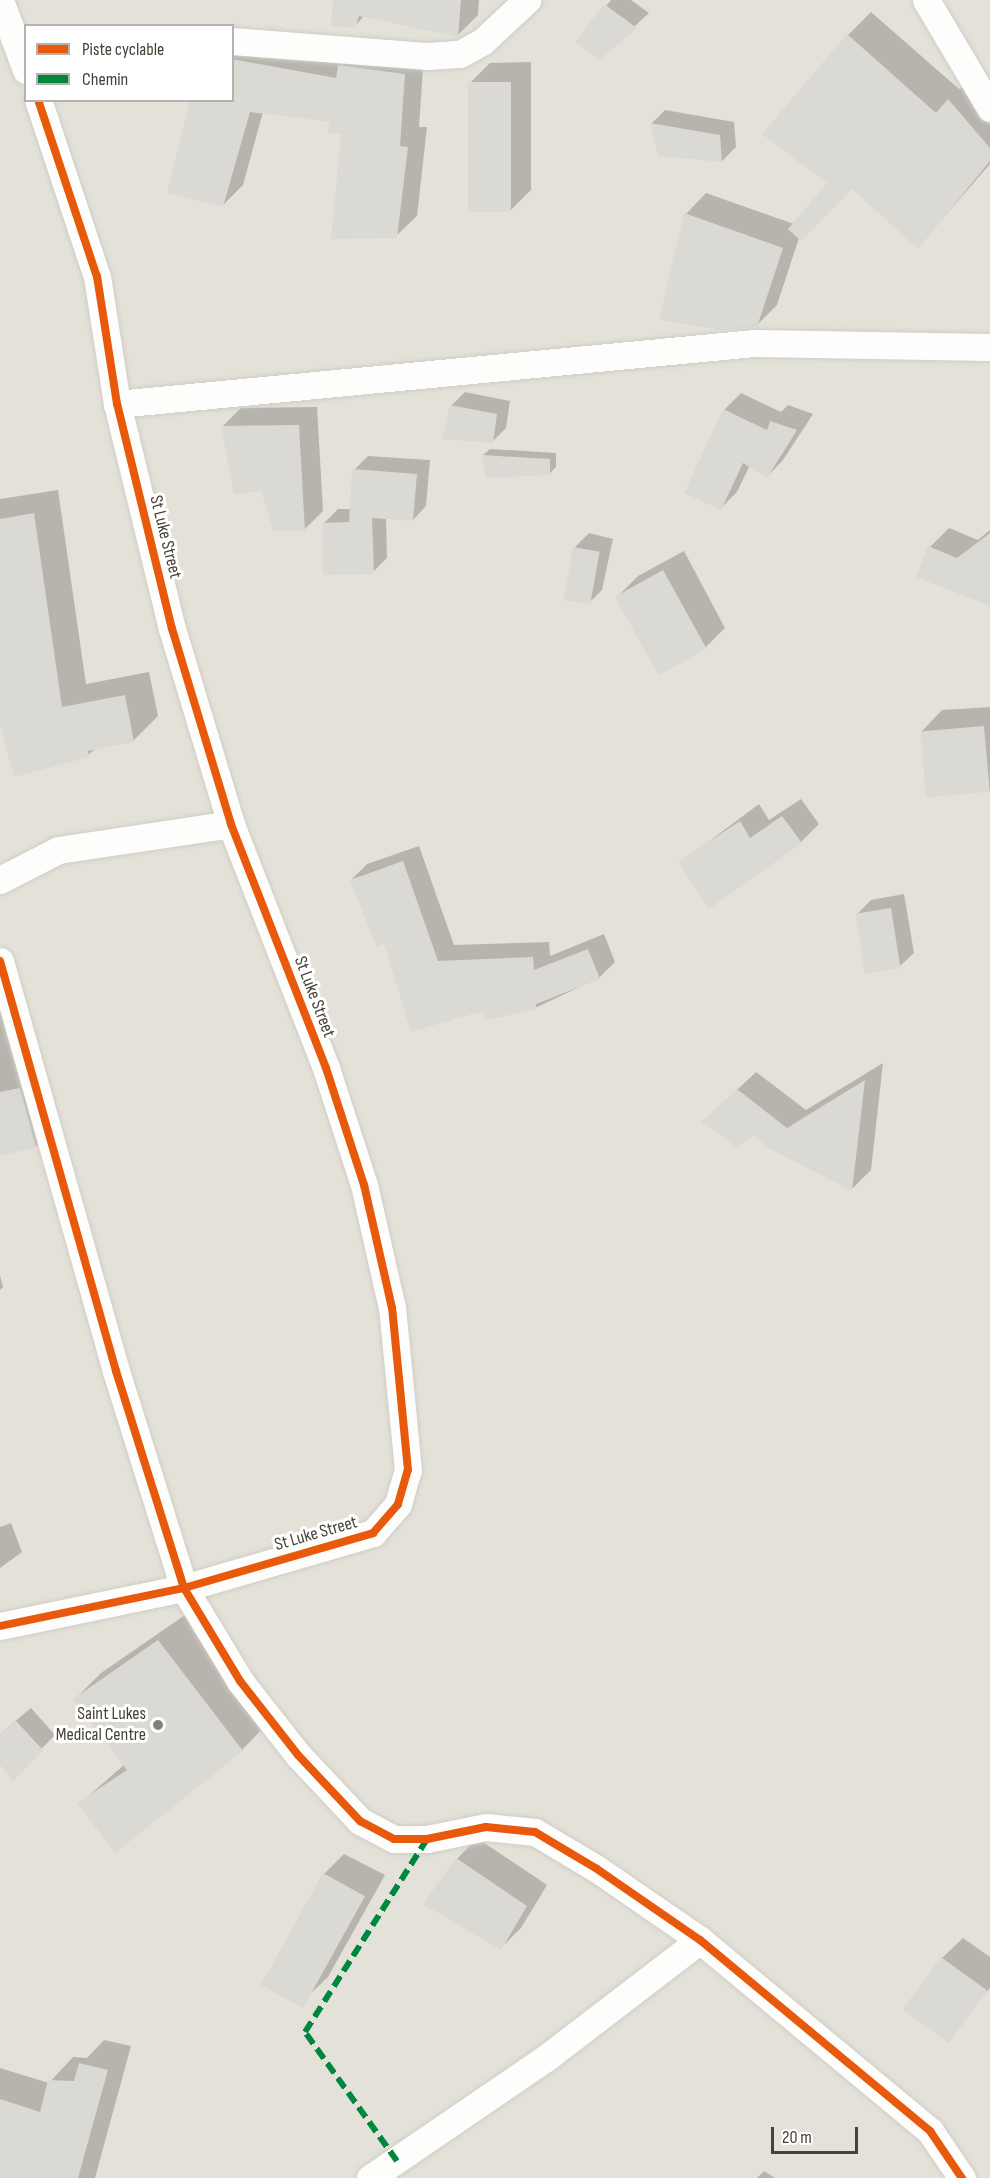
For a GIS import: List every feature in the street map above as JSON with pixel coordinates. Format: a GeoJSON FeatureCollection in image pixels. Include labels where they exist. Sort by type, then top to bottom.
{"type":"FeatureCollection","features":[{"type":"Feature","properties":{"kind":"street"},"geometry":{"type":"LineString","coordinates":[[234,41],[428,56],[460,54],[482,42],[527,0]]}},
{"type":"Feature","properties":{"kind":"street"},"geometry":{"type":"LineString","coordinates":[[926,0],[990,108]]}},
{"type":"Feature","properties":{"kind":"street"},"geometry":{"type":"LineString","coordinates":[[13,16],[24,62]]}},
{"type":"Feature","properties":{"kind":"street","name":"St Luke Street"},"geometry":{"type":"LineString","coordinates":[[0,1626],[184,1588],[374,1533],[398,1504],[408,1470],[392,1308],[364,1185],[326,1068],[231,824],[172,629],[117,404],[94,267],[39,102]]}},
{"type":"Feature","properties":{"kind":"street"},"geometry":{"type":"LineString","coordinates":[[117,404],[754,344],[990,347]]}},
{"type":"Feature","properties":{"kind":"street"},"geometry":{"type":"LineString","coordinates":[[0,880],[58,850],[231,824]]}},
{"type":"Feature","properties":{"kind":"street"},"geometry":{"type":"LineString","coordinates":[[0,961],[116,1371],[184,1588],[240,1681],[360,1821],[394,1839],[428,1839],[486,1827],[535,1832],[700,1940],[930,2131],[962,2178]]}},
{"type":"Feature","properties":{"kind":"street"},"geometry":{"type":"LineString","coordinates":[[370,2178],[546,2058],[700,1940]]}},
{"type":"Feature","properties":{"kind":"shaded area"},"geometry":{"type":"Polygon","coordinates":[[[0,0],[990,0],[990,2178],[0,2178],[0,0]]]}},
{"type":"Feature","properties":{"kind":"building"},"geometry":{"type":"Polygon","coordinates":[[[333,0],[461,0],[458,37],[359,16],[355,28],[331,26],[333,0]]]}},
{"type":"Feature","properties":{"kind":"building"},"geometry":{"type":"Polygon","coordinates":[[[604,4],[637,28],[600,60],[575,42],[604,4]]]}},
{"type":"Feature","properties":{"kind":"building"},"geometry":{"type":"Polygon","coordinates":[[[847,34],[936,113],[948,99],[990,148],[990,161],[918,249],[852,189],[801,241],[788,229],[827,183],[762,134],[847,34]]]}},
{"type":"Feature","properties":{"kind":"building"},"geometry":{"type":"Polygon","coordinates":[[[234,59],[336,78],[338,65],[405,74],[400,146],[408,147],[397,238],[331,239],[341,134],[328,133],[330,122],[250,112],[223,207],[167,193],[190,102],[234,102],[234,59]]]}},
{"type":"Feature","properties":{"kind":"building"},"geometry":{"type":"Polygon","coordinates":[[[468,82],[511,82],[511,212],[468,212],[468,82]]]}},
{"type":"Feature","properties":{"kind":"building"},"geometry":{"type":"Polygon","coordinates":[[[650,123],[720,135],[722,162],[658,156],[650,123]]]}},
{"type":"Feature","properties":{"kind":"building"},"geometry":{"type":"Polygon","coordinates":[[[684,213],[783,248],[757,327],[720,330],[659,320],[684,213]]]}},
{"type":"Feature","properties":{"kind":"building"},"geometry":{"type":"Polygon","coordinates":[[[450,405],[497,414],[493,443],[442,439],[450,405]]]}},
{"type":"Feature","properties":{"kind":"building"},"geometry":{"type":"Polygon","coordinates":[[[723,409],[767,430],[770,421],[797,430],[767,478],[743,463],[721,510],[684,493],[723,409]]]}},
{"type":"Feature","properties":{"kind":"building"},"geometry":{"type":"Polygon","coordinates":[[[299,425],[305,531],[273,531],[261,491],[234,494],[221,426],[299,425]]]}},
{"type":"Feature","properties":{"kind":"building"},"geometry":{"type":"Polygon","coordinates":[[[482,455],[550,459],[550,475],[486,478],[482,455]]]}},
{"type":"Feature","properties":{"kind":"building"},"geometry":{"type":"Polygon","coordinates":[[[352,469],[417,474],[413,521],[372,518],[374,574],[323,575],[322,523],[349,522],[352,469]]]}},
{"type":"Feature","properties":{"kind":"building"},"geometry":{"type":"Polygon","coordinates":[[[34,513],[62,707],[125,695],[134,742],[88,751],[89,757],[14,777],[0,725],[0,519],[34,513]]]}},
{"type":"Feature","properties":{"kind":"building"},"geometry":{"type":"Polygon","coordinates":[[[990,533],[990,606],[916,577],[928,546],[957,558],[990,533]]]}},
{"type":"Feature","properties":{"kind":"building"},"geometry":{"type":"Polygon","coordinates":[[[573,547],[600,552],[590,605],[564,600],[573,547]]]}},
{"type":"Feature","properties":{"kind":"building"},"geometry":{"type":"Polygon","coordinates":[[[663,570],[707,649],[659,675],[615,597],[663,570]]]}},
{"type":"Feature","properties":{"kind":"building"},"geometry":{"type":"Polygon","coordinates":[[[984,726],[990,792],[926,797],[920,732],[984,726]]]}},
{"type":"Feature","properties":{"kind":"building"},"geometry":{"type":"Polygon","coordinates":[[[782,816],[802,843],[709,909],[678,862],[740,821],[750,838],[782,816]]]}},
{"type":"Feature","properties":{"kind":"building"},"geometry":{"type":"Polygon","coordinates":[[[403,861],[438,961],[533,957],[534,970],[588,949],[600,979],[536,1004],[536,1009],[484,1021],[483,1011],[411,1032],[384,943],[377,947],[350,880],[403,861]]]}},
{"type":"Feature","properties":{"kind":"building"},"geometry":{"type":"Polygon","coordinates":[[[891,908],[901,968],[865,974],[855,914],[891,908]]]}},
{"type":"Feature","properties":{"kind":"building"},"geometry":{"type":"Polygon","coordinates":[[[865,1080],[852,1191],[768,1148],[754,1134],[738,1148],[701,1122],[737,1089],[787,1128],[865,1080]]]}},
{"type":"Feature","properties":{"kind":"building"},"geometry":{"type":"Polygon","coordinates":[[[20,1088],[36,1147],[0,1156],[0,1092],[20,1088]]]}},
{"type":"Feature","properties":{"kind":"building","name":"Saint Lukes Medical Centre"},"geometry":{"type":"Polygon","coordinates":[[[158,1640],[243,1751],[115,1853],[77,1803],[127,1770],[73,1699],[158,1640]]]}},
{"type":"Feature","properties":{"kind":"building"},"geometry":{"type":"Polygon","coordinates":[[[16,1721],[43,1750],[13,1781],[0,1765],[0,1734],[16,1721]]]}},
{"type":"Feature","properties":{"kind":"building"},"geometry":{"type":"Polygon","coordinates":[[[456,1858],[527,1906],[501,1950],[423,1904],[456,1858]]]}},
{"type":"Feature","properties":{"kind":"building"},"geometry":{"type":"Polygon","coordinates":[[[323,1873],[365,1896],[303,2008],[261,1985],[323,1873]]]}},
{"type":"Feature","properties":{"kind":"building"},"geometry":{"type":"Polygon","coordinates":[[[941,1957],[987,1991],[949,2043],[903,2010],[941,1957]]]}},
{"type":"Feature","properties":{"kind":"building"},"geometry":{"type":"Polygon","coordinates":[[[79,2063],[108,2070],[78,2178],[0,2178],[0,2099],[40,2112],[48,2080],[74,2081],[79,2063]]]}},
{"type":"Feature","properties":{"kind":"marked path"},"geometry":{"type":"LineString","coordinates":[[397,2161],[305,2032],[427,1839]]}},
{"type":"Feature","properties":{"kind":"cycle path"},"geometry":{"type":"LineString","coordinates":[[0,1626],[184,1588],[373,1533],[398,1504],[408,1470],[392,1308],[364,1185],[326,1068],[231,824],[172,629],[117,404],[97,277],[39,102]]}},
{"type":"Feature","properties":{"kind":"cycle path"},"geometry":{"type":"LineString","coordinates":[[0,961],[116,1371],[184,1588],[240,1681],[298,1755],[360,1821],[394,1839],[427,1839],[486,1827],[535,1832],[597,1869],[700,1940],[930,2131],[962,2178]]}},
{"type":"Feature","properties":{"kind":"place","name":"Saint Lukes Medical Centre"},"geometry":{"type":"Point","coordinates":[158,1725]}}]}
